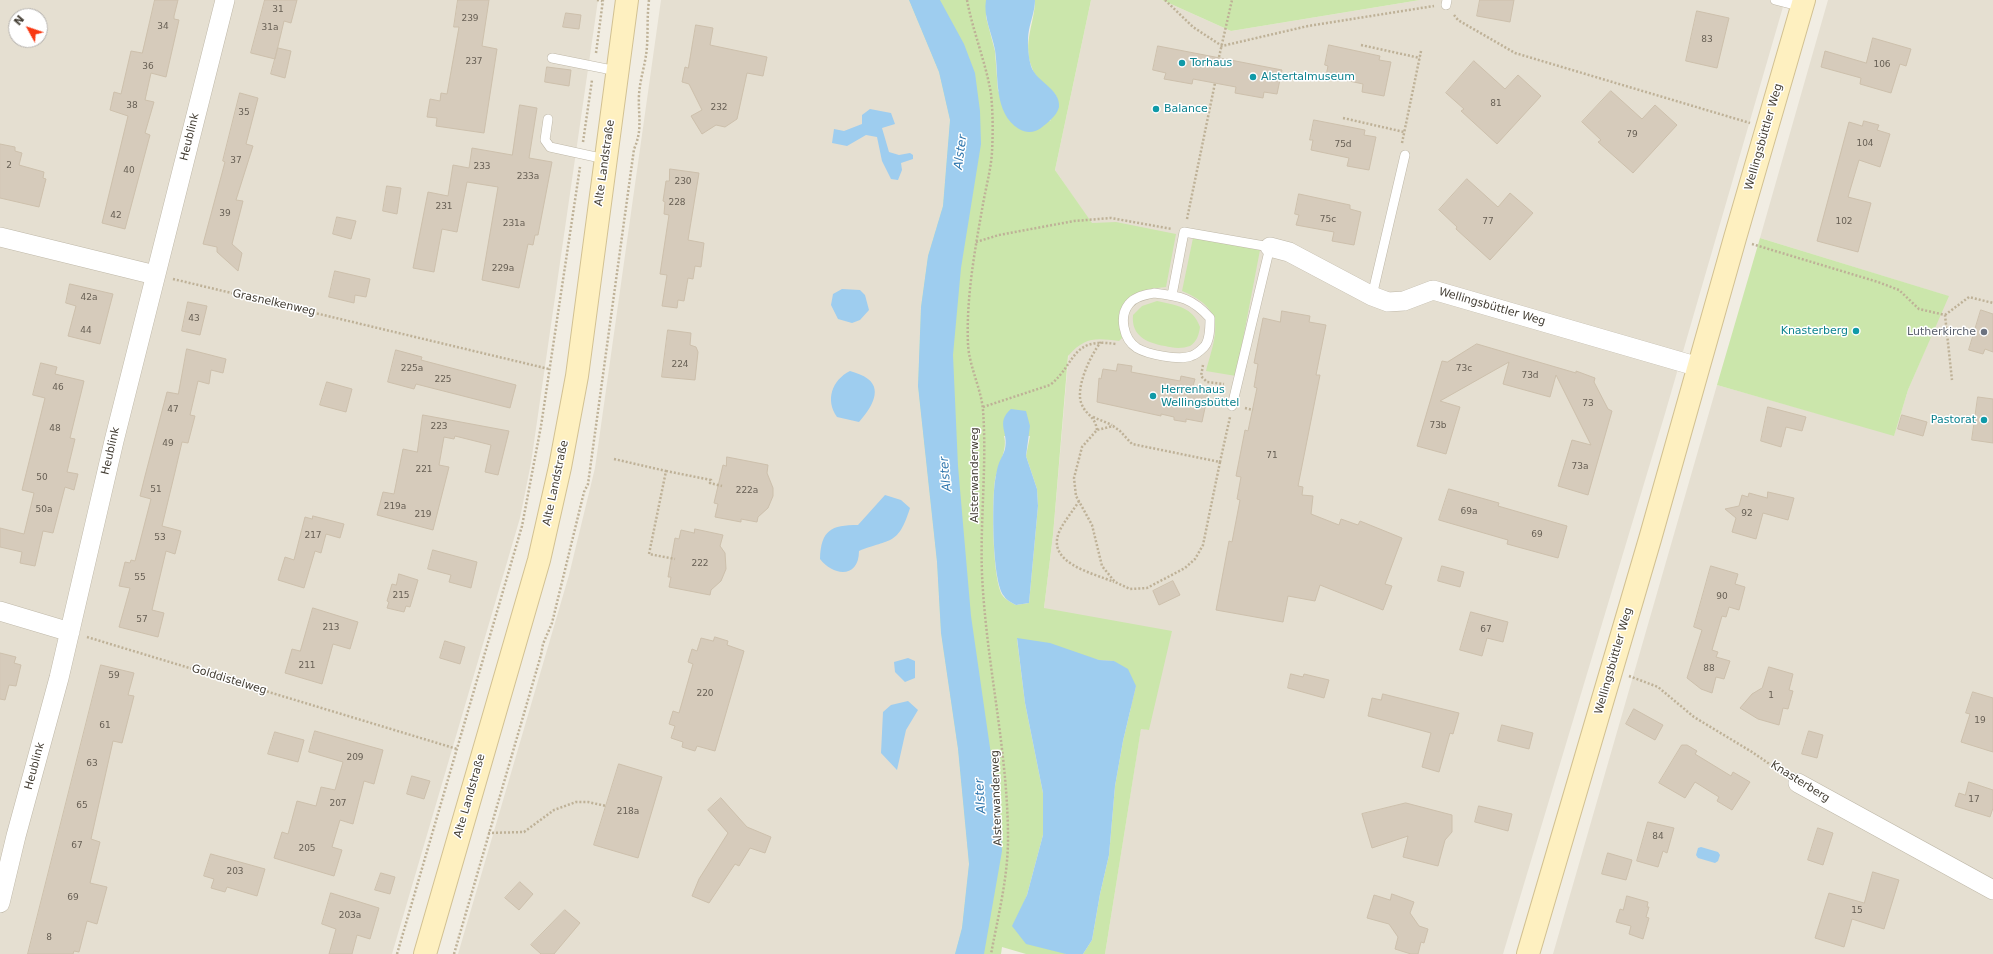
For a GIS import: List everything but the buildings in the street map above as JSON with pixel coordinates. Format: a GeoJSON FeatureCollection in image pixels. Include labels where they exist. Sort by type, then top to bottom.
{"type":"FeatureCollection","features":[{"type":"Feature","properties":{"kind":"main road","name":"Alte Landstraße"},"geometry":{"type":"LineString","coordinates":[[425,954],[540,560],[560,467],[576,376],[627,0]]}},
{"type":"Feature","properties":{"kind":"main road","name":"Wellingsbüttler Weg"},"geometry":{"type":"LineString","coordinates":[[1528,954],[1699,367],[1734,238],[1803,4]]}},
{"type":"Feature","properties":{"kind":"street","name":"Heublink"},"geometry":{"type":"LineString","coordinates":[[0,903],[70,632],[114,441],[225,0]]}},
{"type":"Feature","properties":{"kind":"street"},"geometry":{"type":"LineString","coordinates":[[0,237],[155,275]]}},
{"type":"Feature","properties":{"kind":"street","name":"Wellingsbüttler Weg"},"geometry":{"type":"LineString","coordinates":[[1270,247],[1289,252],[1372,296],[1388,302],[1404,301],[1433,290],[1699,367]]}},
{"type":"Feature","properties":{"kind":"street"},"geometry":{"type":"LineString","coordinates":[[0,611],[70,632]]}},
{"type":"Feature","properties":{"kind":"street","name":"Knasterberg"},"geometry":{"type":"LineString","coordinates":[[1798,783],[1993,890]]}},
{"type":"Feature","properties":{"kind":"lane"},"geometry":{"type":"LineString","coordinates":[[1775,0],[1803,4]]}},
{"type":"Feature","properties":{"kind":"lane"},"geometry":{"type":"LineString","coordinates":[[552,58],[617,71]]}},
{"type":"Feature","properties":{"kind":"lane"},"geometry":{"type":"LineString","coordinates":[[548,119],[545,140],[550,148],[605,159]]}},
{"type":"Feature","properties":{"kind":"lane"},"geometry":{"type":"LineString","coordinates":[[1372,296],[1405,156]]}},
{"type":"Feature","properties":{"kind":"lane"},"geometry":{"type":"LineString","coordinates":[[1172,295],[1184,232],[1270,247],[1232,406]]}},
{"type":"Feature","properties":{"kind":"lane"},"geometry":{"type":"LineString","coordinates":[[1154,293],[1172,295],[1190,300],[1210,318],[1210,331],[1205,346],[1191,356],[1162,356],[1136,347],[1126,335],[1123,319],[1129,304],[1141,296],[1154,293]]}},
{"type":"Feature","properties":{"kind":"path"},"geometry":{"type":"LineString","coordinates":[[397,954],[522,526],[536,457],[582,154],[603,1],[597,0]]}},
{"type":"Feature","properties":{"kind":"path"},"geometry":{"type":"LineString","coordinates":[[641,125],[638,107],[640,84],[647,47],[647,15],[649,0]]}},
{"type":"Feature","properties":{"kind":"path","name":"Alsterwanderweg"},"geometry":{"type":"LineString","coordinates":[[967,0],[971,23],[990,92],[992,115],[992,153],[976,242],[970,296],[968,346],[982,407],[984,452],[982,573],[986,625],[1002,735],[1007,793],[1008,835],[1002,894],[991,954]]}},
{"type":"Feature","properties":{"kind":"path"},"geometry":{"type":"LineString","coordinates":[[1165,0],[1193,27],[1222,46],[1308,26],[1446,2],[1458,20],[1515,53],[1767,128]]}},
{"type":"Feature","properties":{"kind":"path"},"geometry":{"type":"LineString","coordinates":[[1220,57],[1232,0]]}},
{"type":"Feature","properties":{"kind":"path"},"geometry":{"type":"LineString","coordinates":[[1361,45],[1420,58]]}},
{"type":"Feature","properties":{"kind":"path"},"geometry":{"type":"LineString","coordinates":[[1405,156],[1401,149],[1421,51]]}},
{"type":"Feature","properties":{"kind":"path"},"geometry":{"type":"LineString","coordinates":[[976,242],[999,235],[1074,221],[1111,218],[1184,232],[1215,83]]}},
{"type":"Feature","properties":{"kind":"path"},"geometry":{"type":"LineString","coordinates":[[1343,118],[1404,132]]}},
{"type":"Feature","properties":{"kind":"path"},"geometry":{"type":"LineString","coordinates":[[1734,238],[1878,282],[1899,290],[1919,309],[1945,315],[1970,298],[1993,303]]}},
{"type":"Feature","properties":{"kind":"path","name":"Grasnelkenweg"},"geometry":{"type":"LineString","coordinates":[[155,275],[549,369]]}},
{"type":"Feature","properties":{"kind":"path"},"geometry":{"type":"LineString","coordinates":[[1945,315],[1952,380]]}},
{"type":"Feature","properties":{"kind":"path"},"geometry":{"type":"LineString","coordinates":[[1097,430],[1092,416],[1083,406],[1080,392],[1088,363],[1094,350],[1102,342]]}},
{"type":"Feature","properties":{"kind":"path"},"geometry":{"type":"LineString","coordinates":[[982,407],[1050,385],[1077,353],[1085,346],[1102,342],[1136,347]]}},
{"type":"Feature","properties":{"kind":"path"},"geometry":{"type":"LineString","coordinates":[[1198,351],[1204,360],[1201,376],[1207,382],[1236,386]]}},
{"type":"Feature","properties":{"kind":"path"},"geometry":{"type":"LineString","coordinates":[[1092,416],[1113,426],[1132,444],[1220,462]]}},
{"type":"Feature","properties":{"kind":"path"},"geometry":{"type":"LineString","coordinates":[[1113,426],[1097,430],[1086,440],[1079,454],[1074,478],[1076,496],[1092,525],[1102,566],[1115,582]]}},
{"type":"Feature","properties":{"kind":"path"},"geometry":{"type":"LineString","coordinates":[[1079,502],[1060,531],[1058,542],[1059,554],[1067,562],[1130,589],[1147,588],[1185,568],[1195,559],[1203,545],[1228,427]]}},
{"type":"Feature","properties":{"kind":"path"},"geometry":{"type":"LineString","coordinates":[[614,460],[711,480],[710,484],[722,486]]}},
{"type":"Feature","properties":{"kind":"path"},"geometry":{"type":"LineString","coordinates":[[666,471],[649,554],[675,559]]}},
{"type":"Feature","properties":{"kind":"path","name":"Golddistelweg"},"geometry":{"type":"LineString","coordinates":[[70,632],[457,749]]}},
{"type":"Feature","properties":{"kind":"path","name":"Knasterberg"},"geometry":{"type":"LineString","coordinates":[[1611,670],[1658,687],[1694,717],[1752,752],[1798,783]]}},
{"type":"Feature","properties":{"kind":"path"},"geometry":{"type":"LineString","coordinates":[[488,833],[524,832],[554,810],[576,802],[596,803],[606,806]]}},
{"type":"Feature","properties":{"kind":"shaded area"},"geometry":{"type":"Polygon","coordinates":[[[0,0],[598,0],[531,463],[520,518],[392,954],[0,954],[0,0]]]}},
{"type":"Feature","properties":{"kind":"shaded area"},"geometry":{"type":"Polygon","coordinates":[[[661,0],[909,0],[939,72],[950,120],[943,206],[928,256],[921,307],[918,386],[937,562],[941,633],[958,749],[969,864],[962,928],[955,954],[458,954],[569,575],[595,468],[661,0]]]}},
{"type":"Feature","properties":{"kind":"shaded area"},"geometry":{"type":"Polygon","coordinates":[[[1091,0],[1162,0],[1231,31],[1420,0],[1785,0],[1664,417],[1503,954],[1105,954],[1141,728],[1149,730],[1044,608],[1053,535],[1070,338],[1076,295],[1094,227],[1055,170],[1091,0]]]}},
{"type":"Feature","properties":{"kind":"shaded area"},"geometry":{"type":"Polygon","coordinates":[[[1828,0],[1993,0],[1993,954],[1553,954],[1717,385],[1894,435],[1908,390],[1948,296],[1760,238],[1828,0]]]}},
{"type":"Feature","properties":{"kind":"green space"},"geometry":{"type":"Polygon","coordinates":[[[909,0],[986,0],[986,17],[995,51],[998,91],[1050,121],[1056,111],[1058,103],[1056,96],[1036,76],[1029,59],[1028,50],[1035,0],[1091,0],[1055,170],[1092,223],[1116,222],[1176,234],[1166,287],[1144,290],[1138,292],[1129,299],[1119,312],[1122,338],[1119,341],[1097,339],[1085,342],[1068,356],[1053,535],[1044,608],[1172,631],[1149,730],[1141,729],[1105,954],[1083,954],[1092,940],[1109,855],[1115,786],[1123,741],[1136,686],[1114,661],[1099,660],[1017,639],[1025,703],[1043,793],[1043,835],[1027,895],[1021,910],[1066,954],[1026,954],[1002,947],[1001,954],[955,954],[962,928],[969,864],[958,749],[941,633],[937,562],[918,386],[921,307],[928,256],[943,206],[950,120],[939,72],[909,0]],[[1004,436],[1005,447],[996,474],[994,490],[993,522],[995,558],[999,588],[1007,600],[1016,605],[1029,603],[1038,506],[1037,489],[1026,456],[1030,436],[1004,436]]]}},
{"type":"Feature","properties":{"kind":"green space"},"geometry":{"type":"Polygon","coordinates":[[[1162,0],[1420,0],[1231,31],[1162,0]]]}},
{"type":"Feature","properties":{"kind":"green space"},"geometry":{"type":"Polygon","coordinates":[[[1193,238],[1260,250],[1236,376],[1206,371],[1215,334],[1215,324],[1212,314],[1206,306],[1196,298],[1182,291],[1193,238]]]}},
{"type":"Feature","properties":{"kind":"green space"},"geometry":{"type":"Polygon","coordinates":[[[1760,238],[1949,296],[1908,390],[1894,436],[1717,385],[1760,238]]]}},
{"type":"Feature","properties":{"kind":"green space"},"geometry":{"type":"Polygon","coordinates":[[[1157,301],[1183,308],[1197,320],[1200,327],[1199,332],[1197,338],[1190,346],[1177,348],[1152,343],[1138,333],[1133,322],[1133,315],[1142,306],[1157,301]]]}},
{"type":"Feature","properties":{"kind":"water","name":"Alster"},"geometry":{"type":"Polygon","coordinates":[[[909,0],[940,0],[964,44],[975,73],[980,111],[981,144],[961,268],[953,355],[958,466],[971,616],[1001,824],[1002,851],[984,954],[955,954],[962,928],[969,864],[958,749],[941,633],[937,562],[918,386],[921,307],[928,256],[943,206],[950,120],[939,72],[909,0]]]}},
{"type":"Feature","properties":{"kind":"water"},"geometry":{"type":"Polygon","coordinates":[[[986,0],[1035,0],[1034,11],[1028,34],[1030,62],[1034,72],[1052,90],[1059,101],[1058,110],[1052,119],[1036,131],[1027,132],[1019,129],[1005,114],[1001,104],[997,82],[995,50],[986,13],[986,0]]]}},
{"type":"Feature","properties":{"kind":"water"},"geometry":{"type":"Polygon","coordinates":[[[870,109],[891,113],[895,124],[882,128],[889,152],[899,155],[910,153],[913,155],[913,159],[901,163],[902,170],[898,180],[891,179],[882,161],[877,137],[866,135],[847,146],[832,143],[834,129],[844,131],[862,124],[862,115],[870,109]]]}},
{"type":"Feature","properties":{"kind":"water"},"geometry":{"type":"Polygon","coordinates":[[[842,289],[860,290],[865,295],[869,310],[860,320],[852,323],[838,319],[831,305],[833,294],[842,289]]]}},
{"type":"Feature","properties":{"kind":"water"},"geometry":{"type":"Polygon","coordinates":[[[850,371],[862,375],[868,379],[873,384],[875,389],[873,401],[859,422],[837,417],[831,404],[832,391],[835,385],[850,371]]]}},
{"type":"Feature","properties":{"kind":"water"},"geometry":{"type":"Polygon","coordinates":[[[1011,409],[1026,411],[1030,426],[1026,456],[1037,489],[1038,506],[1029,603],[1016,605],[1006,599],[1000,588],[995,559],[993,522],[995,481],[999,463],[1005,451],[1006,443],[1003,423],[1006,414],[1011,409]]]}},
{"type":"Feature","properties":{"kind":"water"},"geometry":{"type":"Polygon","coordinates":[[[885,495],[901,500],[910,508],[906,520],[897,535],[886,542],[859,551],[858,560],[855,566],[850,570],[845,572],[838,571],[826,565],[820,559],[825,535],[834,528],[858,525],[885,495]]]}},
{"type":"Feature","properties":{"kind":"water"},"geometry":{"type":"Polygon","coordinates":[[[1017,638],[1050,643],[1099,660],[1114,661],[1128,669],[1136,686],[1123,741],[1115,786],[1109,855],[1092,940],[1083,954],[1066,954],[1026,944],[1012,926],[1027,895],[1043,835],[1043,793],[1025,703],[1017,638]]]}},
{"type":"Feature","properties":{"kind":"water"},"geometry":{"type":"Polygon","coordinates":[[[908,658],[915,661],[915,678],[905,682],[895,672],[894,662],[908,658]]]}},
{"type":"Feature","properties":{"kind":"water"},"geometry":{"type":"Polygon","coordinates":[[[908,701],[918,710],[906,730],[897,770],[881,753],[883,712],[891,705],[908,701]]]}},
{"type":"Feature","properties":{"kind":"water"},"geometry":{"type":"Polygon","coordinates":[[[1701,847],[1718,852],[1720,855],[1718,861],[1715,863],[1698,858],[1696,855],[1698,848],[1701,847]]]}},
{"type":"Feature","properties":{"kind":"place","name":"Torhaus"},"geometry":{"type":"Point","coordinates":[1182,63]}},
{"type":"Feature","properties":{"kind":"place","name":"Alstertalmuseum"},"geometry":{"type":"Point","coordinates":[1253,77]}},
{"type":"Feature","properties":{"kind":"place","name":"Balance"},"geometry":{"type":"Point","coordinates":[1156,109]}},
{"type":"Feature","properties":{"kind":"place","name":"Knasterberg"},"geometry":{"type":"Point","coordinates":[1856,331]}},
{"type":"Feature","properties":{"kind":"place","name":"Lutherkirche"},"geometry":{"type":"Point","coordinates":[1984,332]}},
{"type":"Feature","properties":{"kind":"place","name":"Herrenhaus Wellingsbüttel"},"geometry":{"type":"Point","coordinates":[1153,396]}},
{"type":"Feature","properties":{"kind":"place","name":"Pastorat"},"geometry":{"type":"Point","coordinates":[1984,420]}}]}
